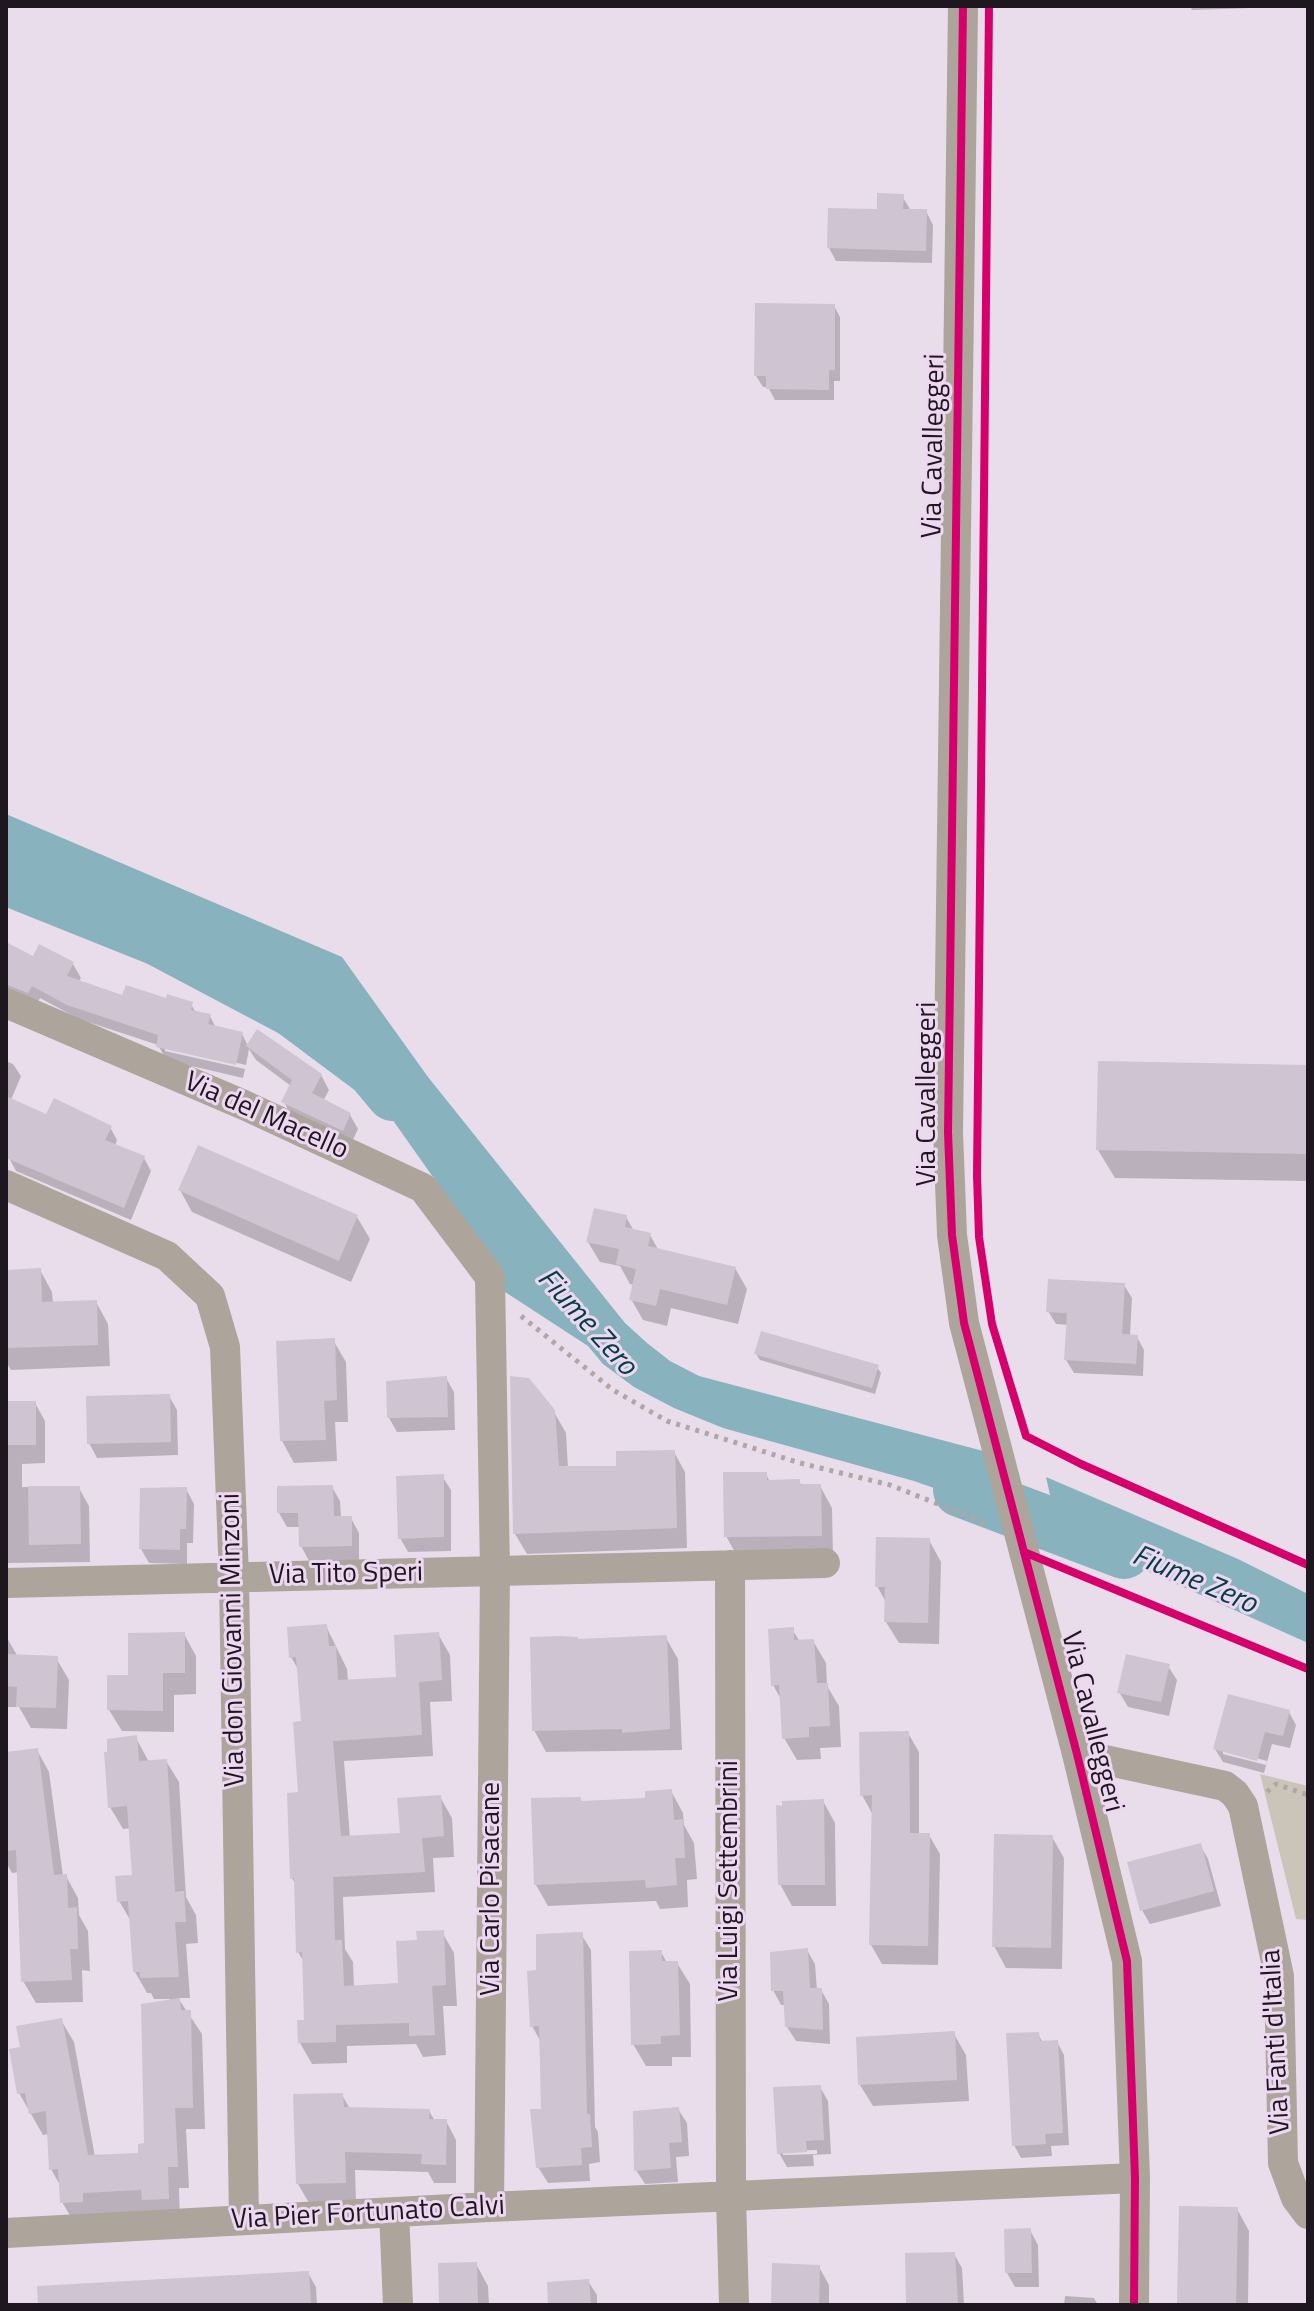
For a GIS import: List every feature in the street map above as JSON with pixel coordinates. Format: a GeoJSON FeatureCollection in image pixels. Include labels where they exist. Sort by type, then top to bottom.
{"type":"FeatureCollection","features":[{"type":"Feature","properties":{"kind":"street","name":"Via Cavalleggeri"},"geometry":{"type":"LineString","coordinates":[[963,6],[948,1132],[952,1235],[964,1323],[1077,1754],[1127,1961],[1135,2178],[1134,2305]]}},
{"type":"Feature","properties":{"kind":"street","name":"Via del Macello"},"geometry":{"type":"LineString","coordinates":[[6,1003],[244,1105],[423,1188],[490,1277]]}},
{"type":"Feature","properties":{"kind":"street","name":"Via don Giovanni Minzoni"},"geometry":{"type":"LineString","coordinates":[[6,1185],[167,1256],[210,1296],[225,1347],[234,1577],[244,2220]]}},
{"type":"Feature","properties":{"kind":"street"},"geometry":{"type":"LineString","coordinates":[[490,1277],[495,1571]]}},
{"type":"Feature","properties":{"kind":"street","name":"Via Tito Speri"},"geometry":{"type":"LineString","coordinates":[[6,1583],[825,1563]]}},
{"type":"Feature","properties":{"kind":"street","name":"Via Luigi Settembrini"},"geometry":{"type":"LineString","coordinates":[[730,1565],[731,2197]]}},
{"type":"Feature","properties":{"kind":"street","name":"Via Carlo Pisacane"},"geometry":{"type":"LineString","coordinates":[[489,2207],[495,1571]]}},
{"type":"Feature","properties":{"kind":"street"},"geometry":{"type":"LineString","coordinates":[[1077,1754],[1225,1786],[1235,1794],[1245,1810]]}},
{"type":"Feature","properties":{"kind":"street","name":"Via Fanti d'Italia"},"geometry":{"type":"LineString","coordinates":[[1245,1810],[1294,2060],[1283,2163],[1296,2198],[1308,2214]]}},
{"type":"Feature","properties":{"kind":"street","name":"Via Pier Fortunato Calvi"},"geometry":{"type":"LineString","coordinates":[[6,2233],[489,2207],[1135,2178]]}},
{"type":"Feature","properties":{"kind":"street"},"geometry":{"type":"LineString","coordinates":[[731,2197],[734,2305]]}},
{"type":"Feature","properties":{"kind":"street"},"geometry":{"type":"LineString","coordinates":[[394,2212],[398,2305]]}},
{"type":"Feature","properties":{"kind":"path"},"geometry":{"type":"LineString","coordinates":[[490,1277],[516,1312],[544,1336],[613,1390],[667,1421],[800,1463],[890,1485],[1021,1539]]}},
{"type":"Feature","properties":{"kind":"path"},"geometry":{"type":"LineString","coordinates":[[1245,1810],[1276,1784],[1308,1795]]}},
{"type":"Feature","properties":{"kind":"shaded area"},"geometry":{"type":"Polygon","coordinates":[[[1260,1774],[1308,1786],[1308,1920],[1296,1919],[1260,1774]]]}},
{"type":"Feature","properties":{"kind":"water"},"geometry":{"type":"Polygon","coordinates":[[[6,814],[342,957],[428,1077],[625,1323],[647,1343],[670,1361],[699,1376],[987,1452],[1008,1514],[914,1481],[723,1428],[634,1387],[603,1364],[588,1346],[502,1290],[481,1245],[315,1010],[6,878],[6,814]]]}},
{"type":"Feature","properties":{"kind":"water"},"geometry":{"type":"Polygon","coordinates":[[[1046,1477],[1238,1559],[1308,1594],[1308,1643],[1058,1531],[1046,1477]]]}},
{"type":"Feature","properties":{"kind":"building"},"geometry":{"type":"Polygon","coordinates":[[[877,193],[904,194],[903,209],[927,209],[926,251],[827,248],[828,208],[877,209],[877,193]]]}},
{"type":"Feature","properties":{"kind":"building"},"geometry":{"type":"Polygon","coordinates":[[[755,303],[835,304],[835,370],[829,370],[829,390],[766,389],[766,376],[754,376],[755,303]]]}},
{"type":"Feature","properties":{"kind":"building"},"geometry":{"type":"Polygon","coordinates":[[[6,942],[33,956],[39,944],[74,962],[67,976],[122,995],[126,985],[166,998],[167,994],[193,1002],[191,1010],[211,1014],[208,1024],[243,1032],[236,1065],[156,1047],[158,1035],[67,1005],[32,986],[28,993],[6,984],[6,942]]]}},
{"type":"Feature","properties":{"kind":"building"},"geometry":{"type":"Polygon","coordinates":[[[257,1029],[322,1074],[312,1093],[351,1113],[343,1131],[281,1102],[292,1080],[246,1046],[257,1029]]]}},
{"type":"Feature","properties":{"kind":"building"},"geometry":{"type":"Polygon","coordinates":[[[1098,1061],[1308,1065],[1308,1154],[1096,1150],[1098,1061]]]}},
{"type":"Feature","properties":{"kind":"building"},"geometry":{"type":"Polygon","coordinates":[[[6,1096],[46,1114],[54,1098],[112,1126],[105,1140],[145,1156],[124,1208],[6,1158],[6,1096]]]}},
{"type":"Feature","properties":{"kind":"building"},"geometry":{"type":"Polygon","coordinates":[[[198,1145],[358,1215],[339,1261],[178,1190],[198,1145]]]}},
{"type":"Feature","properties":{"kind":"building"},"geometry":{"type":"Polygon","coordinates":[[[594,1208],[627,1215],[625,1227],[651,1233],[648,1246],[736,1267],[727,1305],[660,1289],[656,1306],[629,1300],[636,1269],[616,1264],[619,1249],[586,1242],[594,1208]]]}},
{"type":"Feature","properties":{"kind":"building"},"geometry":{"type":"Polygon","coordinates":[[[41,1268],[42,1302],[97,1300],[98,1345],[6,1348],[6,1270],[41,1268]]]}},
{"type":"Feature","properties":{"kind":"building"},"geometry":{"type":"Polygon","coordinates":[[[1048,1279],[1125,1283],[1122,1334],[1138,1335],[1136,1364],[1064,1360],[1067,1313],[1046,1312],[1048,1279]]]}},
{"type":"Feature","properties":{"kind":"building"},"geometry":{"type":"Polygon","coordinates":[[[761,1331],[879,1365],[872,1388],[754,1354],[761,1331]]]}},
{"type":"Feature","properties":{"kind":"building"},"geometry":{"type":"Polygon","coordinates":[[[335,1338],[337,1400],[324,1401],[326,1440],[280,1441],[276,1341],[335,1338]]]}},
{"type":"Feature","properties":{"kind":"building"},"geometry":{"type":"Polygon","coordinates":[[[447,1376],[448,1417],[387,1418],[386,1381],[447,1376]]]}},
{"type":"Feature","properties":{"kind":"building"},"geometry":{"type":"Polygon","coordinates":[[[510,1376],[529,1378],[555,1410],[559,1466],[616,1466],[616,1451],[675,1450],[677,1528],[513,1534],[510,1376]]]}},
{"type":"Feature","properties":{"kind":"building"},"geometry":{"type":"Polygon","coordinates":[[[170,1394],[171,1442],[87,1444],[86,1396],[170,1394]]]}},
{"type":"Feature","properties":{"kind":"building"},"geometry":{"type":"Polygon","coordinates":[[[6,1401],[36,1401],[36,1445],[6,1445],[6,1401]]]}},
{"type":"Feature","properties":{"kind":"building"},"geometry":{"type":"Polygon","coordinates":[[[723,1472],[767,1472],[767,1480],[800,1479],[800,1484],[821,1484],[822,1536],[724,1537],[723,1472]]]}},
{"type":"Feature","properties":{"kind":"building"},"geometry":{"type":"Polygon","coordinates":[[[444,1474],[444,1537],[398,1539],[396,1476],[444,1474]]]}},
{"type":"Feature","properties":{"kind":"building"},"geometry":{"type":"Polygon","coordinates":[[[333,1485],[334,1516],[352,1516],[352,1546],[299,1547],[298,1513],[277,1513],[277,1486],[333,1485]]]}},
{"type":"Feature","properties":{"kind":"building"},"geometry":{"type":"Polygon","coordinates":[[[28,1486],[80,1486],[81,1544],[29,1545],[28,1486]]]}},
{"type":"Feature","properties":{"kind":"building"},"geometry":{"type":"Polygon","coordinates":[[[187,1487],[186,1529],[180,1529],[180,1550],[139,1549],[140,1488],[187,1487]]]}},
{"type":"Feature","properties":{"kind":"building"},"geometry":{"type":"Polygon","coordinates":[[[876,1537],[930,1538],[928,1623],[884,1622],[885,1587],[875,1587],[876,1537]]]}},
{"type":"Feature","properties":{"kind":"building"},"geometry":{"type":"Polygon","coordinates":[[[327,1624],[329,1646],[336,1646],[338,1680],[396,1677],[394,1635],[439,1632],[442,1680],[419,1682],[422,1735],[333,1741],[341,1836],[400,1833],[397,1798],[441,1795],[444,1836],[422,1838],[425,1872],[333,1877],[335,1940],[342,1940],[344,1986],[398,1983],[396,1941],[417,1940],[416,1931],[444,1930],[446,1985],[432,1986],[435,2035],[409,2036],[409,2023],[336,2025],[336,2042],[298,2043],[297,2020],[304,2020],[302,1952],[296,1953],[287,1793],[298,1792],[293,1722],[301,1721],[296,1657],[289,1658],[287,1627],[327,1624]]]}},
{"type":"Feature","properties":{"kind":"building"},"geometry":{"type":"Polygon","coordinates":[[[794,1627],[794,1640],[814,1639],[817,1683],[828,1683],[830,1726],[809,1727],[809,1737],[782,1739],[779,1685],[771,1686],[768,1629],[794,1627]]]}},
{"type":"Feature","properties":{"kind":"building"},"geometry":{"type":"Polygon","coordinates":[[[185,1632],[185,1673],[163,1673],[163,1711],[107,1710],[107,1675],[128,1675],[128,1633],[185,1632]]]}},
{"type":"Feature","properties":{"kind":"building"},"geometry":{"type":"Polygon","coordinates":[[[667,1635],[670,1729],[622,1733],[622,1729],[532,1731],[530,1637],[578,1639],[667,1635]]]}},
{"type":"Feature","properties":{"kind":"building"},"geometry":{"type":"Polygon","coordinates":[[[6,1654],[58,1656],[56,1708],[16,1707],[17,1687],[6,1686],[6,1654]]]}},
{"type":"Feature","properties":{"kind":"building"},"geometry":{"type":"Polygon","coordinates":[[[1126,1654],[1170,1664],[1161,1702],[1117,1693],[1126,1654]]]}},
{"type":"Feature","properties":{"kind":"building"},"geometry":{"type":"Polygon","coordinates":[[[1228,1694],[1290,1710],[1283,1736],[1265,1732],[1257,1761],[1213,1749],[1228,1694]]]}},
{"type":"Feature","properties":{"kind":"building"},"geometry":{"type":"Polygon","coordinates":[[[909,1731],[910,1833],[930,1833],[928,1946],[869,1945],[872,1795],[860,1796],[859,1732],[909,1731]]]}},
{"type":"Feature","properties":{"kind":"building"},"geometry":{"type":"Polygon","coordinates":[[[137,1735],[139,1761],[167,1759],[175,1892],[184,1891],[186,1922],[175,1922],[179,1977],[140,1978],[140,1972],[133,1972],[128,1901],[117,1902],[115,1876],[132,1875],[127,1806],[108,1808],[104,1752],[107,1752],[107,1739],[137,1735]]]}},
{"type":"Feature","properties":{"kind":"building"},"geometry":{"type":"Polygon","coordinates":[[[38,1748],[54,1875],[67,1874],[68,1908],[77,1907],[78,1949],[70,1949],[72,1980],[21,1982],[16,1850],[6,1851],[6,1752],[38,1748]]]}},
{"type":"Feature","properties":{"kind":"building"},"geometry":{"type":"Polygon","coordinates":[[[672,1789],[674,1820],[683,1819],[685,1858],[675,1858],[677,1885],[646,1888],[645,1880],[534,1885],[531,1798],[581,1797],[581,1801],[645,1798],[645,1791],[672,1789]]]}},
{"type":"Feature","properties":{"kind":"building"},"geometry":{"type":"Polygon","coordinates":[[[824,1799],[825,1885],[778,1885],[776,1805],[782,1806],[782,1801],[824,1799]]]}},
{"type":"Feature","properties":{"kind":"building"},"geometry":{"type":"Polygon","coordinates":[[[994,1834],[1053,1835],[1051,1948],[992,1947],[994,1834]]]}},
{"type":"Feature","properties":{"kind":"building"},"geometry":{"type":"Polygon","coordinates":[[[1201,1843],[1214,1891],[1140,1911],[1127,1862],[1201,1843]]]}},
{"type":"Feature","properties":{"kind":"building"},"geometry":{"type":"Polygon","coordinates":[[[583,1932],[587,2114],[590,2114],[592,2147],[581,2148],[582,2165],[536,2168],[530,2109],[541,2109],[539,2026],[530,2027],[527,1971],[536,1970],[536,1934],[583,1932]]]}},
{"type":"Feature","properties":{"kind":"building"},"geometry":{"type":"Polygon","coordinates":[[[808,1948],[810,1988],[822,1988],[823,2030],[785,2027],[783,1991],[771,1991],[770,1952],[808,1948]]]}},
{"type":"Feature","properties":{"kind":"building"},"geometry":{"type":"Polygon","coordinates":[[[662,1950],[662,1961],[678,1961],[680,2035],[661,2036],[661,2044],[631,2045],[629,1951],[662,1950]]]}},
{"type":"Feature","properties":{"kind":"building"},"geometry":{"type":"Polygon","coordinates":[[[180,1998],[181,2010],[191,2010],[193,2108],[175,2108],[178,2167],[168,2167],[169,2199],[142,2200],[141,2190],[83,2193],[83,2202],[60,2203],[58,2169],[49,2170],[46,2111],[29,2114],[25,2093],[17,2094],[9,2049],[20,2047],[16,2026],[62,2018],[88,2155],[138,2153],[138,2144],[144,2143],[141,2004],[180,1998]]]}},
{"type":"Feature","properties":{"kind":"building"},"geometry":{"type":"Polygon","coordinates":[[[955,2031],[957,2080],[858,2085],[856,2037],[955,2031]]]}},
{"type":"Feature","properties":{"kind":"building"},"geometry":{"type":"Polygon","coordinates":[[[1039,2032],[1040,2041],[1058,2040],[1063,2133],[1045,2134],[1046,2144],[1012,2146],[1006,2033],[1039,2032]]]}},
{"type":"Feature","properties":{"kind":"building"},"geometry":{"type":"Polygon","coordinates":[[[821,2085],[824,2140],[806,2141],[807,2152],[777,2154],[773,2087],[821,2085]]]}},
{"type":"Feature","properties":{"kind":"building"},"geometry":{"type":"Polygon","coordinates":[[[343,2093],[344,2107],[430,2109],[429,2119],[447,2119],[446,2165],[421,2164],[422,2154],[345,2152],[346,2183],[296,2184],[293,2094],[343,2093]]]}},
{"type":"Feature","properties":{"kind":"building"},"geometry":{"type":"Polygon","coordinates":[[[679,2107],[682,2142],[669,2143],[671,2168],[634,2171],[633,2111],[679,2107]]]}},
{"type":"Feature","properties":{"kind":"building"},"geometry":{"type":"Polygon","coordinates":[[[1179,2206],[1238,2207],[1236,2305],[1177,2305],[1179,2206]]]}},
{"type":"Feature","properties":{"kind":"building"},"geometry":{"type":"Polygon","coordinates":[[[1031,2228],[1032,2273],[1005,2273],[1004,2229],[1031,2228]]]}},
{"type":"Feature","properties":{"kind":"building"},"geometry":{"type":"Polygon","coordinates":[[[955,2252],[958,2305],[906,2305],[905,2253],[955,2252]]]}},
{"type":"Feature","properties":{"kind":"building"},"geometry":{"type":"Polygon","coordinates":[[[477,2262],[478,2305],[439,2305],[438,2263],[477,2262]]]}},
{"type":"Feature","properties":{"kind":"building"},"geometry":{"type":"Polygon","coordinates":[[[772,2263],[820,2265],[819,2305],[771,2305],[772,2263]]]}},
{"type":"Feature","properties":{"kind":"building"},"geometry":{"type":"Polygon","coordinates":[[[309,2271],[311,2305],[38,2305],[37,2286],[309,2271]]]}},
{"type":"Feature","properties":{"kind":"building"},"geometry":{"type":"Polygon","coordinates":[[[589,2279],[591,2305],[548,2305],[547,2282],[589,2279]]]}},
{"type":"Feature","properties":{"kind":"waterway","name":"Fiume Zero"},"geometry":{"type":"LineString","coordinates":[[6,878],[158,939],[294,1011],[373,1070],[393,1094]]}},
{"type":"Feature","properties":{"kind":"waterway","name":"Fiume Zero"},"geometry":{"type":"LineString","coordinates":[[960,1490],[1124,1552]]}},
{"type":"Feature","properties":{"kind":"cycle path"},"geometry":{"type":"LineString","coordinates":[[963,6],[948,1132],[952,1235],[964,1323],[1077,1754],[1127,1961],[1135,2178],[1134,2305]]}},
{"type":"Feature","properties":{"kind":"cycle path"},"geometry":{"type":"LineString","coordinates":[[989,6],[977,1175],[979,1237],[992,1324],[1026,1436],[1081,1464],[1308,1565]]}},
{"type":"Feature","properties":{"kind":"cycle path"},"geometry":{"type":"LineString","coordinates":[[1024,1552],[1308,1669]]}}]}
